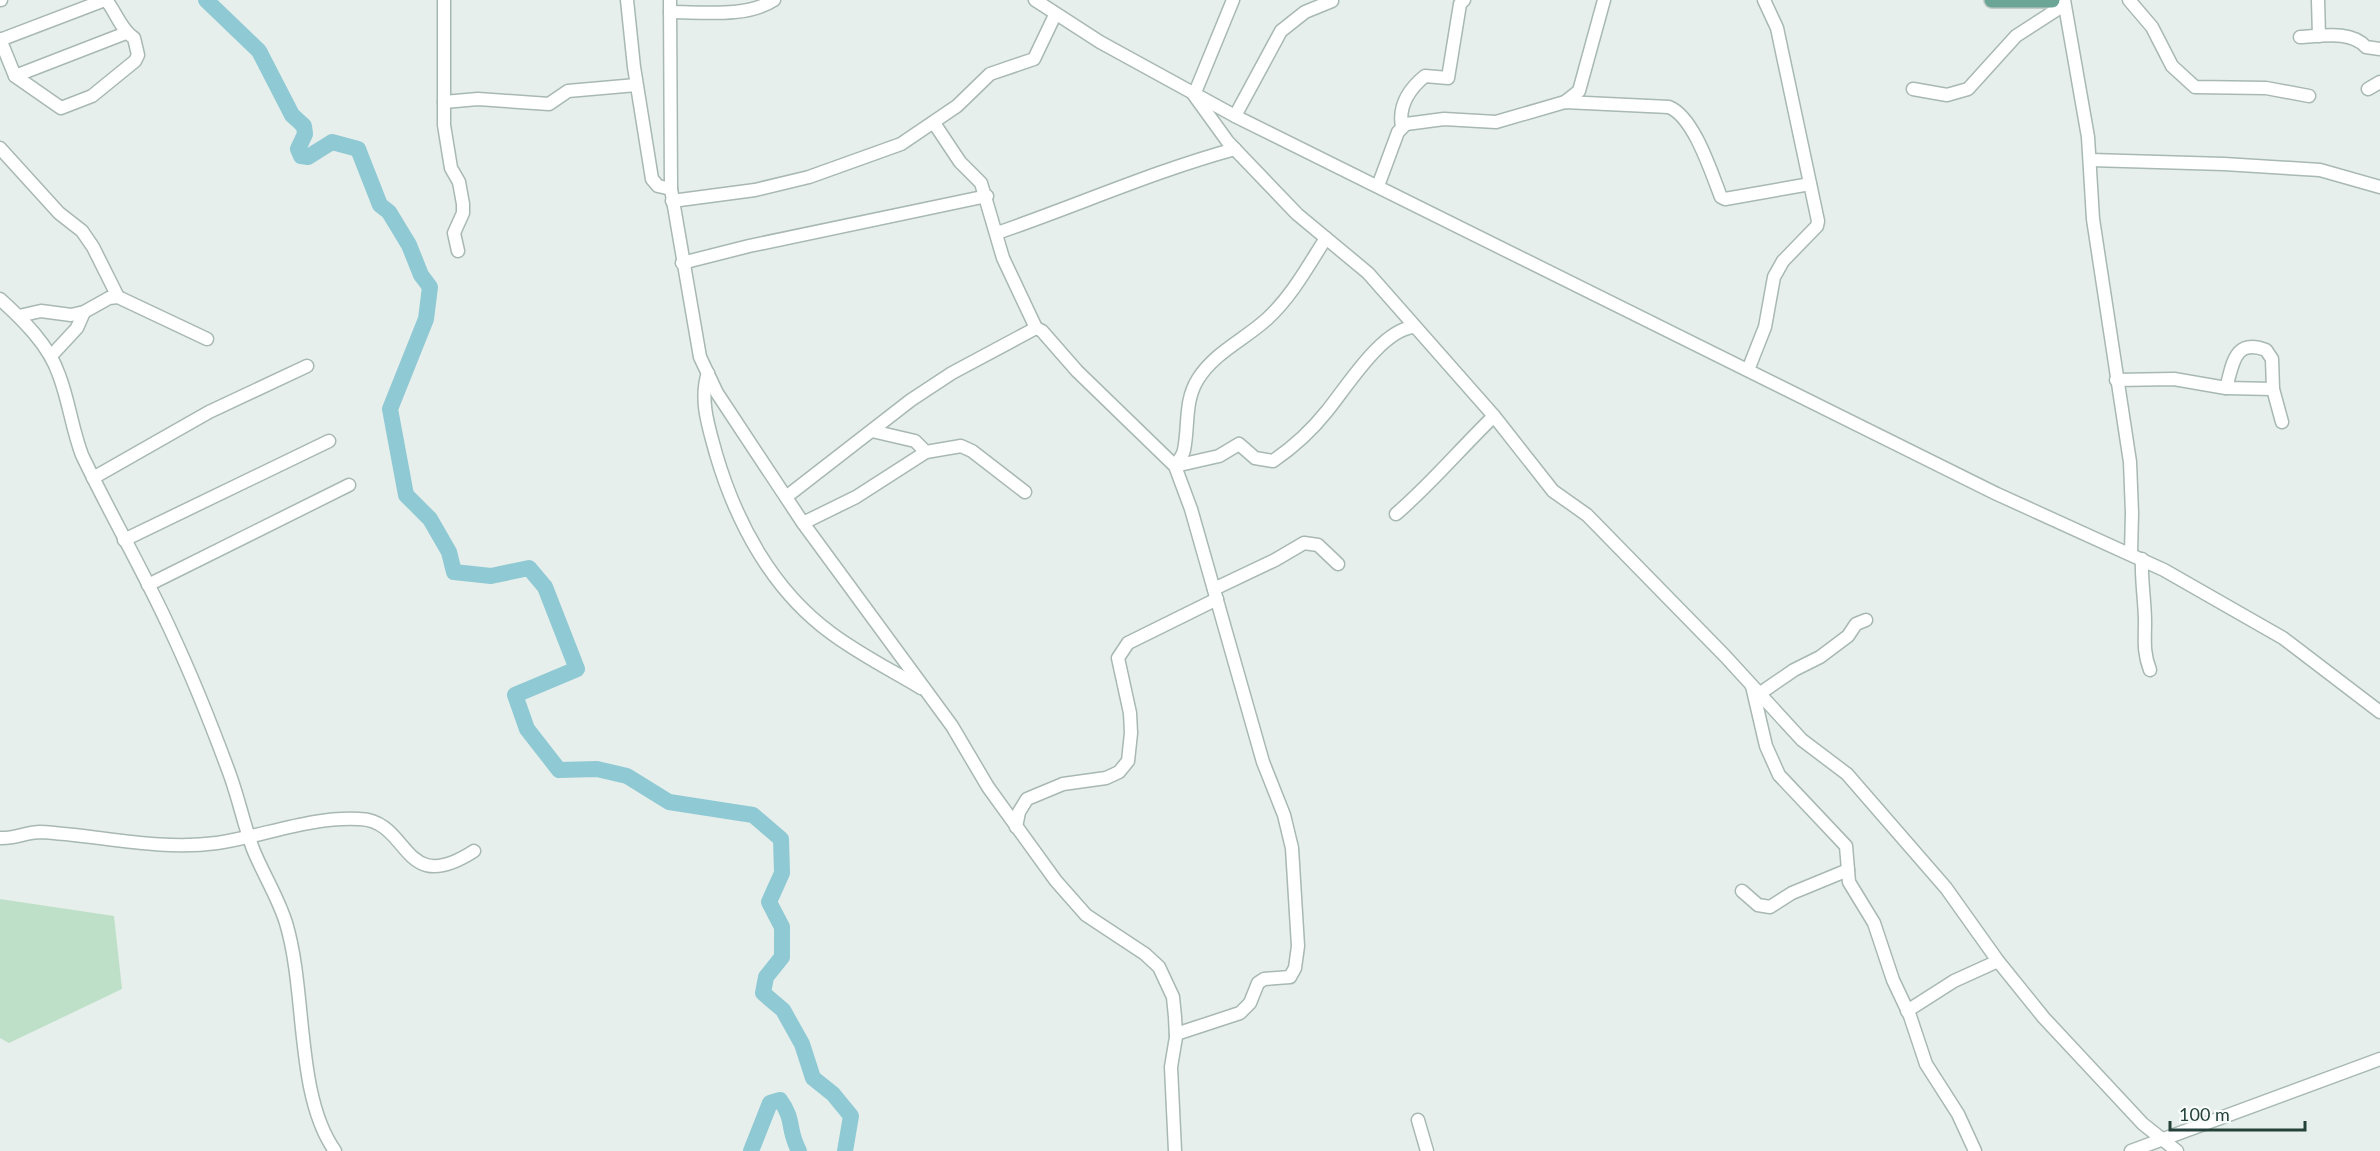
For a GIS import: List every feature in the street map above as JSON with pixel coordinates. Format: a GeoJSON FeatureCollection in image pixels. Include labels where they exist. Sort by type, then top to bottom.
{"type":"FeatureCollection","features":[{"type":"Feature","properties":{"kind":"main road"},"geometry":{"type":"LineString","coordinates":[[1992,0],[2060,2]]}},
{"type":"Feature","properties":{"kind":"street"},"geometry":{"type":"LineString","coordinates":[[105,0],[116,12],[126,33],[134,38],[138,55],[135,61],[92,96],[61,108],[15,76],[0,40],[105,0]]}},
{"type":"Feature","properties":{"kind":"street"},"geometry":{"type":"LineString","coordinates":[[444,0],[444,125],[452,168],[459,182],[463,204],[463,213],[454,233],[458,251]]}},
{"type":"Feature","properties":{"kind":"street"},"geometry":{"type":"LineString","coordinates":[[627,0],[636,85],[652,179],[672,195],[755,190],[809,177],[901,144],[957,106],[990,74],[1034,59],[1055,15]]}},
{"type":"Feature","properties":{"kind":"street"},"geometry":{"type":"LineString","coordinates":[[774,0],[747,9],[717,13],[670,6],[672,195],[700,357],[717,393],[803,523],[952,726],[977,769],[1056,881],[1086,915],[1145,954],[1159,967],[1173,997],[1176,1034],[1171,1067],[1175,1151]]}},
{"type":"Feature","properties":{"kind":"street"},"geometry":{"type":"LineString","coordinates":[[1035,0],[1055,15],[1235,116],[2024,507],[2131,553],[2248,616],[2283,638],[2380,712]]}},
{"type":"Feature","properties":{"kind":"street"},"geometry":{"type":"LineString","coordinates":[[1194,95],[1233,0]]}},
{"type":"Feature","properties":{"kind":"street"},"geometry":{"type":"LineString","coordinates":[[1378,186],[1402,127],[1400,117],[1409,89],[1425,76],[1448,78],[1460,4],[1464,0]]}},
{"type":"Feature","properties":{"kind":"street"},"geometry":{"type":"LineString","coordinates":[[1565,102],[1579,91],[1604,0]]}},
{"type":"Feature","properties":{"kind":"street"},"geometry":{"type":"LineString","coordinates":[[1748,370],[1765,327],[1774,277],[1783,261],[1817,226],[1818,214],[1777,28],[1764,0]]}},
{"type":"Feature","properties":{"kind":"street"},"geometry":{"type":"LineString","coordinates":[[2128,0],[2152,27],[2172,66],[2195,87],[2266,88],[2309,96]]}},
{"type":"Feature","properties":{"kind":"street"},"geometry":{"type":"LineString","coordinates":[[2318,0],[2319,36]]}},
{"type":"Feature","properties":{"kind":"street"},"geometry":{"type":"LineString","coordinates":[[1235,116],[1281,31],[1305,12],[1332,1]]}},
{"type":"Feature","properties":{"kind":"street"},"geometry":{"type":"LineString","coordinates":[[1913,88],[1947,95],[1968,89],[2016,36],[2060,2],[2091,160],[2093,219],[2130,462],[2131,553]]}},
{"type":"Feature","properties":{"kind":"street"},"geometry":{"type":"LineString","coordinates":[[15,76],[126,33]]}},
{"type":"Feature","properties":{"kind":"street"},"geometry":{"type":"LineString","coordinates":[[2300,37],[2344,36],[2360,40],[2366,47],[2380,49]]}},
{"type":"Feature","properties":{"kind":"street"},"geometry":{"type":"LineString","coordinates":[[2367,89],[2380,82]]}},
{"type":"Feature","properties":{"kind":"street"},"geometry":{"type":"LineString","coordinates":[[444,102],[478,99],[549,104],[567,92],[636,85]]}},
{"type":"Feature","properties":{"kind":"street"},"geometry":{"type":"LineString","coordinates":[[1194,95],[1235,149],[1297,214],[1368,273],[1494,416],[1553,491],[1587,515],[1802,740],[1835,764],[1858,787],[1946,888],[1998,961],[2043,1018],[2143,1124],[2177,1151]]}},
{"type":"Feature","properties":{"kind":"street"},"geometry":{"type":"LineString","coordinates":[[1402,127],[1412,122],[1444,119],[1496,122],[1565,102],[1669,107],[1676,110],[1696,139],[1721,197],[1725,199],[1810,184]]}},
{"type":"Feature","properties":{"kind":"street"},"geometry":{"type":"LineString","coordinates":[[934,123],[960,162],[981,183],[987,196],[1003,258],[1036,328],[1042,330],[1077,371],[1176,466],[1263,762],[1284,815],[1292,848],[1297,957],[1290,977],[1264,979],[1258,984],[1250,1003],[1240,1013],[1176,1034]]}},
{"type":"Feature","properties":{"kind":"street"},"geometry":{"type":"LineString","coordinates":[[0,148],[59,213],[82,231],[93,247],[118,297]]}},
{"type":"Feature","properties":{"kind":"street"},"geometry":{"type":"LineString","coordinates":[[997,233],[1082,204],[1152,176],[1235,149]]}},
{"type":"Feature","properties":{"kind":"street"},"geometry":{"type":"LineString","coordinates":[[2091,160],[2224,164],[2320,170],[2380,187]]}},
{"type":"Feature","properties":{"kind":"street"},"geometry":{"type":"LineString","coordinates":[[682,263],[749,246],[987,196]]}},
{"type":"Feature","properties":{"kind":"street"},"geometry":{"type":"LineString","coordinates":[[1176,466],[1184,449],[1185,423],[1198,378],[1216,357],[1241,341],[1283,302],[1326,238]]}},
{"type":"Feature","properties":{"kind":"street"},"geometry":{"type":"LineString","coordinates":[[19,316],[41,311],[71,315],[84,312],[109,298],[118,297],[207,339]]}},
{"type":"Feature","properties":{"kind":"street"},"geometry":{"type":"LineString","coordinates":[[0,299],[19,316],[51,356],[60,376],[72,428],[93,478],[148,585],[200,698],[230,776],[249,836],[286,925],[299,990],[312,1101],[323,1134],[335,1151]]}},
{"type":"Feature","properties":{"kind":"street"},"geometry":{"type":"LineString","coordinates":[[51,356],[77,328],[84,312]]}},
{"type":"Feature","properties":{"kind":"street"},"geometry":{"type":"LineString","coordinates":[[1176,466],[1219,456],[1239,444],[1255,458],[1273,461],[1312,427],[1344,385],[1387,340],[1401,329],[1414,327]]}},
{"type":"Feature","properties":{"kind":"street"},"geometry":{"type":"LineString","coordinates":[[786,497],[911,400],[952,374],[1036,328]]}},
{"type":"Feature","properties":{"kind":"street"},"geometry":{"type":"LineString","coordinates":[[2226,388],[2234,359],[2240,351],[2247,347],[2266,350],[2272,359],[2273,389],[2282,422]]}},
{"type":"Feature","properties":{"kind":"street"},"geometry":{"type":"LineString","coordinates":[[93,478],[209,412],[307,366]]}},
{"type":"Feature","properties":{"kind":"street"},"geometry":{"type":"LineString","coordinates":[[708,373],[704,385],[706,414],[718,462],[733,503],[764,562],[785,589],[830,632],[927,692]]}},
{"type":"Feature","properties":{"kind":"street"},"geometry":{"type":"LineString","coordinates":[[2116,380],[2174,379],[2226,388],[2273,389]]}},
{"type":"Feature","properties":{"kind":"street"},"geometry":{"type":"LineString","coordinates":[[1396,514],[1454,461],[1464,446],[1494,416]]}},
{"type":"Feature","properties":{"kind":"street"},"geometry":{"type":"LineString","coordinates":[[872,431],[915,441],[926,452]]}},
{"type":"Feature","properties":{"kind":"street"},"geometry":{"type":"LineString","coordinates":[[124,540],[328,441]]}},
{"type":"Feature","properties":{"kind":"street"},"geometry":{"type":"LineString","coordinates":[[803,523],[856,497],[926,452],[961,446],[972,451],[1025,492]]}},
{"type":"Feature","properties":{"kind":"street"},"geometry":{"type":"LineString","coordinates":[[148,585],[350,485]]}},
{"type":"Feature","properties":{"kind":"street"},"geometry":{"type":"LineString","coordinates":[[1017,827],[1019,812],[1027,800],[1063,784],[1106,778],[1119,772],[1128,761],[1131,733],[1130,713],[1118,658],[1128,643],[1304,543],[1318,544],[1338,564]]}},
{"type":"Feature","properties":{"kind":"street"},"geometry":{"type":"LineString","coordinates":[[2142,559],[2144,654],[2150,670]]}},
{"type":"Feature","properties":{"kind":"street"},"geometry":{"type":"LineString","coordinates":[[1755,690],[1820,657],[1848,636],[1857,624],[1866,620]]}},
{"type":"Feature","properties":{"kind":"street"},"geometry":{"type":"LineString","coordinates":[[1755,690],[1766,746],[1779,775],[1846,846],[1849,882],[1874,923],[1893,980],[1926,1064],[1958,1114],[1975,1151]]}},
{"type":"Feature","properties":{"kind":"street"},"geometry":{"type":"LineString","coordinates":[[0,838],[38,832],[190,845],[249,836],[326,820],[374,819],[381,823],[411,858],[422,864],[437,866],[459,861],[474,851]]}},
{"type":"Feature","properties":{"kind":"street"},"geometry":{"type":"LineString","coordinates":[[1742,891],[1758,905],[1770,907],[1792,893],[1848,870]]}},
{"type":"Feature","properties":{"kind":"street"},"geometry":{"type":"LineString","coordinates":[[1907,1011],[1954,981],[1998,961]]}},
{"type":"Feature","properties":{"kind":"street"},"geometry":{"type":"LineString","coordinates":[[2131,1151],[2380,1059]]}},
{"type":"Feature","properties":{"kind":"street"},"geometry":{"type":"LineString","coordinates":[[1418,1120],[1427,1151]]}},
{"type":"Feature","properties":{"kind":"green space"},"geometry":{"type":"Polygon","coordinates":[[[0,899],[114,916],[122,989],[9,1043],[0,1038],[0,899]]]}},
{"type":"Feature","properties":{"kind":"waterway"},"geometry":{"type":"LineString","coordinates":[[206,0],[259,51],[292,115],[304,126],[305,134],[298,149],[301,156],[308,157],[332,142],[358,149],[380,205],[389,212],[409,245],[421,275],[430,287],[426,319],[390,409],[406,495],[430,519],[449,552],[454,572],[491,576],[529,568],[545,587],[577,669],[515,695],[527,729],[559,770],[597,769],[627,776],[669,802],[753,815],[781,839],[782,873],[769,902],[782,927],[782,957],[766,977],[763,993],[783,1010],[802,1044],[813,1078],[833,1094],[851,1116],[845,1151]]}},
{"type":"Feature","properties":{"kind":"waterway"},"geometry":{"type":"LineString","coordinates":[[751,1151],[770,1103],[780,1100],[788,1113],[793,1137],[799,1151]]}}]}
